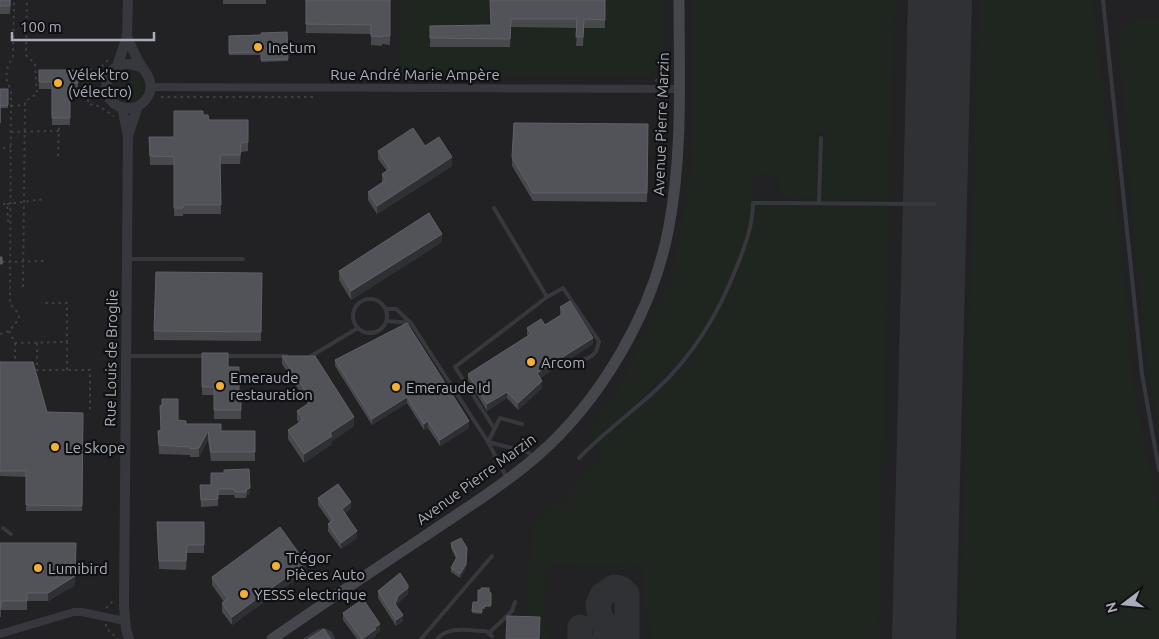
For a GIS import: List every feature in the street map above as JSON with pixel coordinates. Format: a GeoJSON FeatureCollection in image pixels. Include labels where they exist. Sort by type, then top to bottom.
{"type":"FeatureCollection","features":[{"type":"Feature","properties":{"kind":"main road","name":"Avenue Pierre Marzin"},"geometry":{"type":"LineString","coordinates":[[272,639],[536,457],[579,411],[613,366],[637,321],[656,276],[669,228],[678,156],[679,0]]}},
{"type":"Feature","properties":{"kind":"street","name":"Rue Louis de Broglie"},"geometry":{"type":"LineString","coordinates":[[128,0],[127,37],[117,66],[106,80],[106,89],[114,103],[122,108],[128,136],[124,606],[129,639]]}},
{"type":"Feature","properties":{"kind":"street","name":"Rue Louis de Broglie"},"geometry":{"type":"LineString","coordinates":[[127,37],[142,68],[147,73],[151,87],[145,102],[138,106],[128,136]]}},
{"type":"Feature","properties":{"kind":"street"},"geometry":{"type":"LineString","coordinates":[[117,66],[125,63],[134,64],[142,68]]}},
{"type":"Feature","properties":{"kind":"street","name":"Rue André Marie Ampère"},"geometry":{"type":"LineString","coordinates":[[151,87],[679,89]]}},
{"type":"Feature","properties":{"kind":"street"},"geometry":{"type":"LineString","coordinates":[[122,108],[138,106]]}},
{"type":"Feature","properties":{"kind":"street"},"geometry":{"type":"LineString","coordinates":[[0,634],[74,612],[125,621]]}},
{"type":"Feature","properties":{"kind":"lane"},"geometry":{"type":"LineString","coordinates":[[1103,0],[1142,374],[1159,470]]}},
{"type":"Feature","properties":{"kind":"lane"},"geometry":{"type":"LineString","coordinates":[[819,203],[821,138]]}},
{"type":"Feature","properties":{"kind":"lane"},"geometry":{"type":"LineString","coordinates":[[579,458],[656,390],[683,362],[706,331],[726,294],[744,250],[753,216],[753,203],[935,204]]}},
{"type":"Feature","properties":{"kind":"lane"},"geometry":{"type":"LineString","coordinates":[[494,208],[547,297]]}},
{"type":"Feature","properties":{"kind":"lane"},"geometry":{"type":"LineString","coordinates":[[127,259],[243,259]]}},
{"type":"Feature","properties":{"kind":"lane"},"geometry":{"type":"LineString","coordinates":[[494,428],[455,367],[547,297],[563,288],[599,341],[597,351],[591,357],[585,359]]}},
{"type":"Feature","properties":{"kind":"lane"},"geometry":{"type":"LineString","coordinates":[[368,299],[373,299],[386,309],[387,321],[380,330],[369,333],[358,328],[353,318],[353,313],[358,304],[368,299]]}},
{"type":"Feature","properties":{"kind":"lane"},"geometry":{"type":"LineString","coordinates":[[386,309],[396,309],[411,323],[488,442],[507,478]]}},
{"type":"Feature","properties":{"kind":"lane"},"geometry":{"type":"LineString","coordinates":[[387,321],[411,323]]}},
{"type":"Feature","properties":{"kind":"lane"},"geometry":{"type":"LineString","coordinates":[[304,356],[314,356],[358,328]]}},
{"type":"Feature","properties":{"kind":"lane"},"geometry":{"type":"LineString","coordinates":[[126,356],[294,356]]}},
{"type":"Feature","properties":{"kind":"lane"},"geometry":{"type":"LineString","coordinates":[[488,442],[500,418],[522,424]]}},
{"type":"Feature","properties":{"kind":"lane"},"geometry":{"type":"LineString","coordinates":[[488,442],[527,452],[536,457]]}},
{"type":"Feature","properties":{"kind":"lane"},"geometry":{"type":"LineString","coordinates":[[3,528],[11,534]]}},
{"type":"Feature","properties":{"kind":"lane"},"geometry":{"type":"LineString","coordinates":[[421,639],[492,556]]}},
{"type":"Feature","properties":{"kind":"lane"},"geometry":{"type":"LineString","coordinates":[[437,639],[446,634],[469,633],[490,635],[512,611],[515,602]]}},
{"type":"Feature","properties":{"kind":"lane"},"geometry":{"type":"LineString","coordinates":[[306,639],[324,630],[333,639]]}},
{"type":"Feature","properties":{"kind":"path"},"geometry":{"type":"LineString","coordinates":[[0,334],[9,331],[19,319],[18,313],[10,304],[12,204],[11,90],[6,78],[8,65],[13,57],[14,0]]}},
{"type":"Feature","properties":{"kind":"path"},"geometry":{"type":"LineString","coordinates":[[23,287],[25,101],[37,94],[35,64],[26,55],[27,0]]}},
{"type":"Feature","properties":{"kind":"path"},"geometry":{"type":"LineString","coordinates":[[11,106],[25,105]]}},
{"type":"Feature","properties":{"kind":"path"},"geometry":{"type":"LineString","coordinates":[[58,156],[59,125]]}},
{"type":"Feature","properties":{"kind":"path"},"geometry":{"type":"LineString","coordinates":[[11,132],[59,131]]}},
{"type":"Feature","properties":{"kind":"path"},"geometry":{"type":"LineString","coordinates":[[3,148],[11,147]]}},
{"type":"Feature","properties":{"kind":"path"},"geometry":{"type":"LineString","coordinates":[[3,204],[45,199]]}},
{"type":"Feature","properties":{"kind":"path"},"geometry":{"type":"LineString","coordinates":[[7,204],[8,221],[11,222]]}},
{"type":"Feature","properties":{"kind":"path"},"geometry":{"type":"LineString","coordinates":[[2,262],[44,261]]}},
{"type":"Feature","properties":{"kind":"path"},"geometry":{"type":"LineString","coordinates":[[41,303],[67,303],[67,370]]}},
{"type":"Feature","properties":{"kind":"path"},"geometry":{"type":"LineString","coordinates":[[9,331],[15,343],[16,367]]}},
{"type":"Feature","properties":{"kind":"path"},"geometry":{"type":"LineString","coordinates":[[15,343],[67,342]]}},
{"type":"Feature","properties":{"kind":"path"},"geometry":{"type":"LineString","coordinates":[[37,343],[37,370],[90,370],[90,412]]}},
{"type":"Feature","properties":{"kind":"shaded area"},"geometry":{"type":"Polygon","coordinates":[[[0,0],[1159,0],[1159,639],[0,639],[0,0]]]}},
{"type":"Feature","properties":{"kind":"shaded area"},"geometry":{"type":"Polygon","coordinates":[[[401,0],[664,0],[663,61],[647,76],[400,76],[401,0]]]}},
{"type":"Feature","properties":{"kind":"shaded area"},"geometry":{"type":"Polygon","coordinates":[[[693,0],[895,0],[889,201],[822,199],[823,138],[827,138],[827,131],[817,132],[816,136],[819,136],[816,197],[811,199],[781,198],[778,174],[752,175],[750,220],[735,269],[713,314],[685,356],[595,439],[584,436],[615,395],[672,277],[691,171],[693,0]]]}},
{"type":"Feature","properties":{"kind":"shaded area"},"geometry":{"type":"Polygon","coordinates":[[[979,0],[1092,0],[1116,194],[1135,398],[1159,510],[1159,639],[959,639],[979,0]]]}},
{"type":"Feature","properties":{"kind":"shaded area"},"geometry":{"type":"Polygon","coordinates":[[[1133,19],[1159,19],[1159,437],[1148,372],[1136,258],[1118,41],[1121,28],[1133,19]]]}},
{"type":"Feature","properties":{"kind":"shaded area"},"geometry":{"type":"Polygon","coordinates":[[[129,73],[139,77],[143,87],[139,97],[129,101],[119,97],[115,87],[119,77],[129,73]]]}},
{"type":"Feature","properties":{"kind":"shaded area"},"geometry":{"type":"Polygon","coordinates":[[[756,205],[889,206],[878,639],[653,639],[649,612],[642,611],[643,567],[547,564],[545,626],[549,627],[549,639],[540,639],[540,625],[527,624],[529,560],[534,523],[564,499],[579,483],[602,453],[601,441],[684,365],[711,327],[738,273],[751,231],[756,205]]]}},
{"type":"Feature","properties":{"kind":"building"},"geometry":{"type":"Polygon","coordinates":[[[0,0],[10,0],[10,6],[0,6],[0,0]]]}},
{"type":"Feature","properties":{"kind":"building"},"geometry":{"type":"Polygon","coordinates":[[[306,0],[390,0],[390,36],[371,36],[371,25],[306,24],[306,0]]]}},
{"type":"Feature","properties":{"kind":"building"},"geometry":{"type":"Polygon","coordinates":[[[490,0],[605,0],[605,20],[584,19],[583,37],[576,37],[577,19],[511,19],[510,39],[430,38],[430,26],[491,25],[490,0]]]}},
{"type":"Feature","properties":{"kind":"building","name":"Inetum"},"geometry":{"type":"Polygon","coordinates":[[[287,32],[288,59],[261,60],[261,52],[229,53],[229,36],[287,32]]]}},
{"type":"Feature","properties":{"kind":"building"},"geometry":{"type":"Polygon","coordinates":[[[39,70],[78,70],[78,83],[70,83],[70,118],[52,118],[52,82],[39,82],[39,70]]]}},
{"type":"Feature","properties":{"kind":"building"},"geometry":{"type":"Polygon","coordinates":[[[0,89],[8,89],[8,105],[0,106],[0,89]]]}},
{"type":"Feature","properties":{"kind":"building"},"geometry":{"type":"Polygon","coordinates":[[[174,111],[203,111],[203,115],[208,115],[209,120],[248,120],[248,142],[241,143],[240,155],[220,155],[221,205],[183,205],[183,208],[174,208],[174,157],[150,156],[149,137],[174,137],[174,111]]]}},
{"type":"Feature","properties":{"kind":"building"},"geometry":{"type":"Polygon","coordinates":[[[514,123],[648,124],[647,193],[533,193],[512,157],[514,123]]]}},
{"type":"Feature","properties":{"kind":"building"},"geometry":{"type":"Polygon","coordinates":[[[413,128],[425,146],[439,137],[452,157],[377,206],[368,192],[386,180],[382,174],[390,169],[378,151],[413,128]]]}},
{"type":"Feature","properties":{"kind":"building"},"geometry":{"type":"Polygon","coordinates":[[[429,213],[442,234],[351,291],[339,271],[429,213]]]}},
{"type":"Feature","properties":{"kind":"building"},"geometry":{"type":"Polygon","coordinates":[[[156,272],[262,273],[261,332],[154,331],[156,272]]]}},
{"type":"Feature","properties":{"kind":"building","name":"Arcom"},"geometry":{"type":"Polygon","coordinates":[[[570,301],[593,338],[537,373],[542,381],[518,403],[507,392],[487,404],[468,374],[531,334],[527,328],[541,319],[545,325],[564,313],[560,307],[570,301]]]}},
{"type":"Feature","properties":{"kind":"building","name":"Emeraude Id"},"geometry":{"type":"Polygon","coordinates":[[[407,323],[469,421],[440,440],[428,421],[424,424],[407,397],[372,419],[335,360],[407,323]]]}},
{"type":"Feature","properties":{"kind":"building","name":"Emeraude restauration"},"geometry":{"type":"Polygon","coordinates":[[[202,353],[228,353],[228,367],[239,367],[241,410],[214,410],[214,387],[202,387],[202,353]]]}},
{"type":"Feature","properties":{"kind":"building"},"geometry":{"type":"Polygon","coordinates":[[[282,356],[315,356],[354,417],[330,433],[332,436],[304,454],[288,430],[303,420],[297,411],[312,401],[282,356]]]}},
{"type":"Feature","properties":{"kind":"building"},"geometry":{"type":"Polygon","coordinates":[[[0,362],[33,362],[47,412],[83,413],[82,506],[26,505],[26,471],[0,471],[0,362]]]}},
{"type":"Feature","properties":{"kind":"building"},"geometry":{"type":"Polygon","coordinates":[[[162,399],[178,399],[178,420],[186,421],[186,424],[221,424],[221,431],[255,431],[255,452],[211,452],[208,431],[199,448],[190,449],[190,447],[159,445],[158,431],[161,430],[160,406],[162,405],[162,399]]]}},
{"type":"Feature","properties":{"kind":"building"},"geometry":{"type":"Polygon","coordinates":[[[249,469],[250,488],[246,492],[235,492],[234,489],[218,489],[218,499],[201,500],[200,485],[211,485],[211,473],[224,473],[224,470],[249,469]]]}},
{"type":"Feature","properties":{"kind":"building"},"geometry":{"type":"Polygon","coordinates":[[[338,484],[351,502],[342,509],[357,531],[341,543],[328,524],[333,520],[318,498],[338,484]]]}},
{"type":"Feature","properties":{"kind":"building"},"geometry":{"type":"Polygon","coordinates":[[[157,522],[204,522],[204,545],[187,545],[186,561],[159,561],[157,522]]]}},
{"type":"Feature","properties":{"kind":"building"},"geometry":{"type":"Polygon","coordinates":[[[280,527],[306,563],[232,617],[222,603],[228,599],[212,577],[280,527]]]}},
{"type":"Feature","properties":{"kind":"building"},"geometry":{"type":"Polygon","coordinates":[[[461,538],[467,548],[466,564],[460,574],[451,568],[457,557],[451,543],[461,538]]]}},
{"type":"Feature","properties":{"kind":"building","name":"Lumibird"},"geometry":{"type":"Polygon","coordinates":[[[0,543],[76,543],[75,576],[48,593],[27,593],[27,601],[1,601],[0,608],[0,543]]]}},
{"type":"Feature","properties":{"kind":"building"},"geometry":{"type":"Polygon","coordinates":[[[400,573],[408,588],[398,596],[395,604],[403,615],[396,620],[378,591],[400,573]]]}},
{"type":"Feature","properties":{"kind":"building"},"geometry":{"type":"Polygon","coordinates":[[[481,588],[489,588],[491,605],[482,607],[482,612],[472,611],[473,602],[478,602],[478,590],[481,590],[481,588]]]}},
{"type":"Feature","properties":{"kind":"building"},"geometry":{"type":"Polygon","coordinates":[[[363,599],[380,624],[362,639],[343,613],[363,599]]]}},
{"type":"Feature","properties":{"kind":"building"},"geometry":{"type":"Polygon","coordinates":[[[507,616],[540,617],[539,639],[506,639],[507,616]]]}},
{"type":"Feature","properties":{"kind":"building"},"geometry":{"type":"Polygon","coordinates":[[[324,629],[331,639],[308,639],[324,629]]]}},
{"type":"Feature","properties":{"kind":"taxiway"},"geometry":{"type":"LineString","coordinates":[[605,639],[606,626],[600,617],[598,605],[602,595],[614,587],[621,588],[627,594],[627,639]]}},
{"type":"Feature","properties":{"kind":"taxiway"},"geometry":{"type":"LineString","coordinates":[[580,627],[580,639]]}},
{"type":"Feature","properties":{"kind":"runway"},"geometry":{"type":"LineString","coordinates":[[924,639],[940,0]]}},
{"type":"Feature","properties":{"kind":"place","name":"Inetum"},"geometry":{"type":"Point","coordinates":[258,47]}},
{"type":"Feature","properties":{"kind":"place","name":"Vélek'tro (vélectro)"},"geometry":{"type":"Point","coordinates":[58,83]}},
{"type":"Feature","properties":{"kind":"place","name":"Arcom"},"geometry":{"type":"Point","coordinates":[531,362]}},
{"type":"Feature","properties":{"kind":"place","name":"Emeraude restauration"},"geometry":{"type":"Point","coordinates":[220,386]}},
{"type":"Feature","properties":{"kind":"place","name":"Emeraude Id"},"geometry":{"type":"Point","coordinates":[396,387]}},
{"type":"Feature","properties":{"kind":"place","name":"Le Skope"},"geometry":{"type":"Point","coordinates":[55,447]}},
{"type":"Feature","properties":{"kind":"place","name":"Trégor Pièces Auto"},"geometry":{"type":"Point","coordinates":[276,566]}},
{"type":"Feature","properties":{"kind":"place","name":"Lumibird"},"geometry":{"type":"Point","coordinates":[38,568]}},
{"type":"Feature","properties":{"kind":"place","name":"YESSS electrique"},"geometry":{"type":"Point","coordinates":[244,594]}}]}
